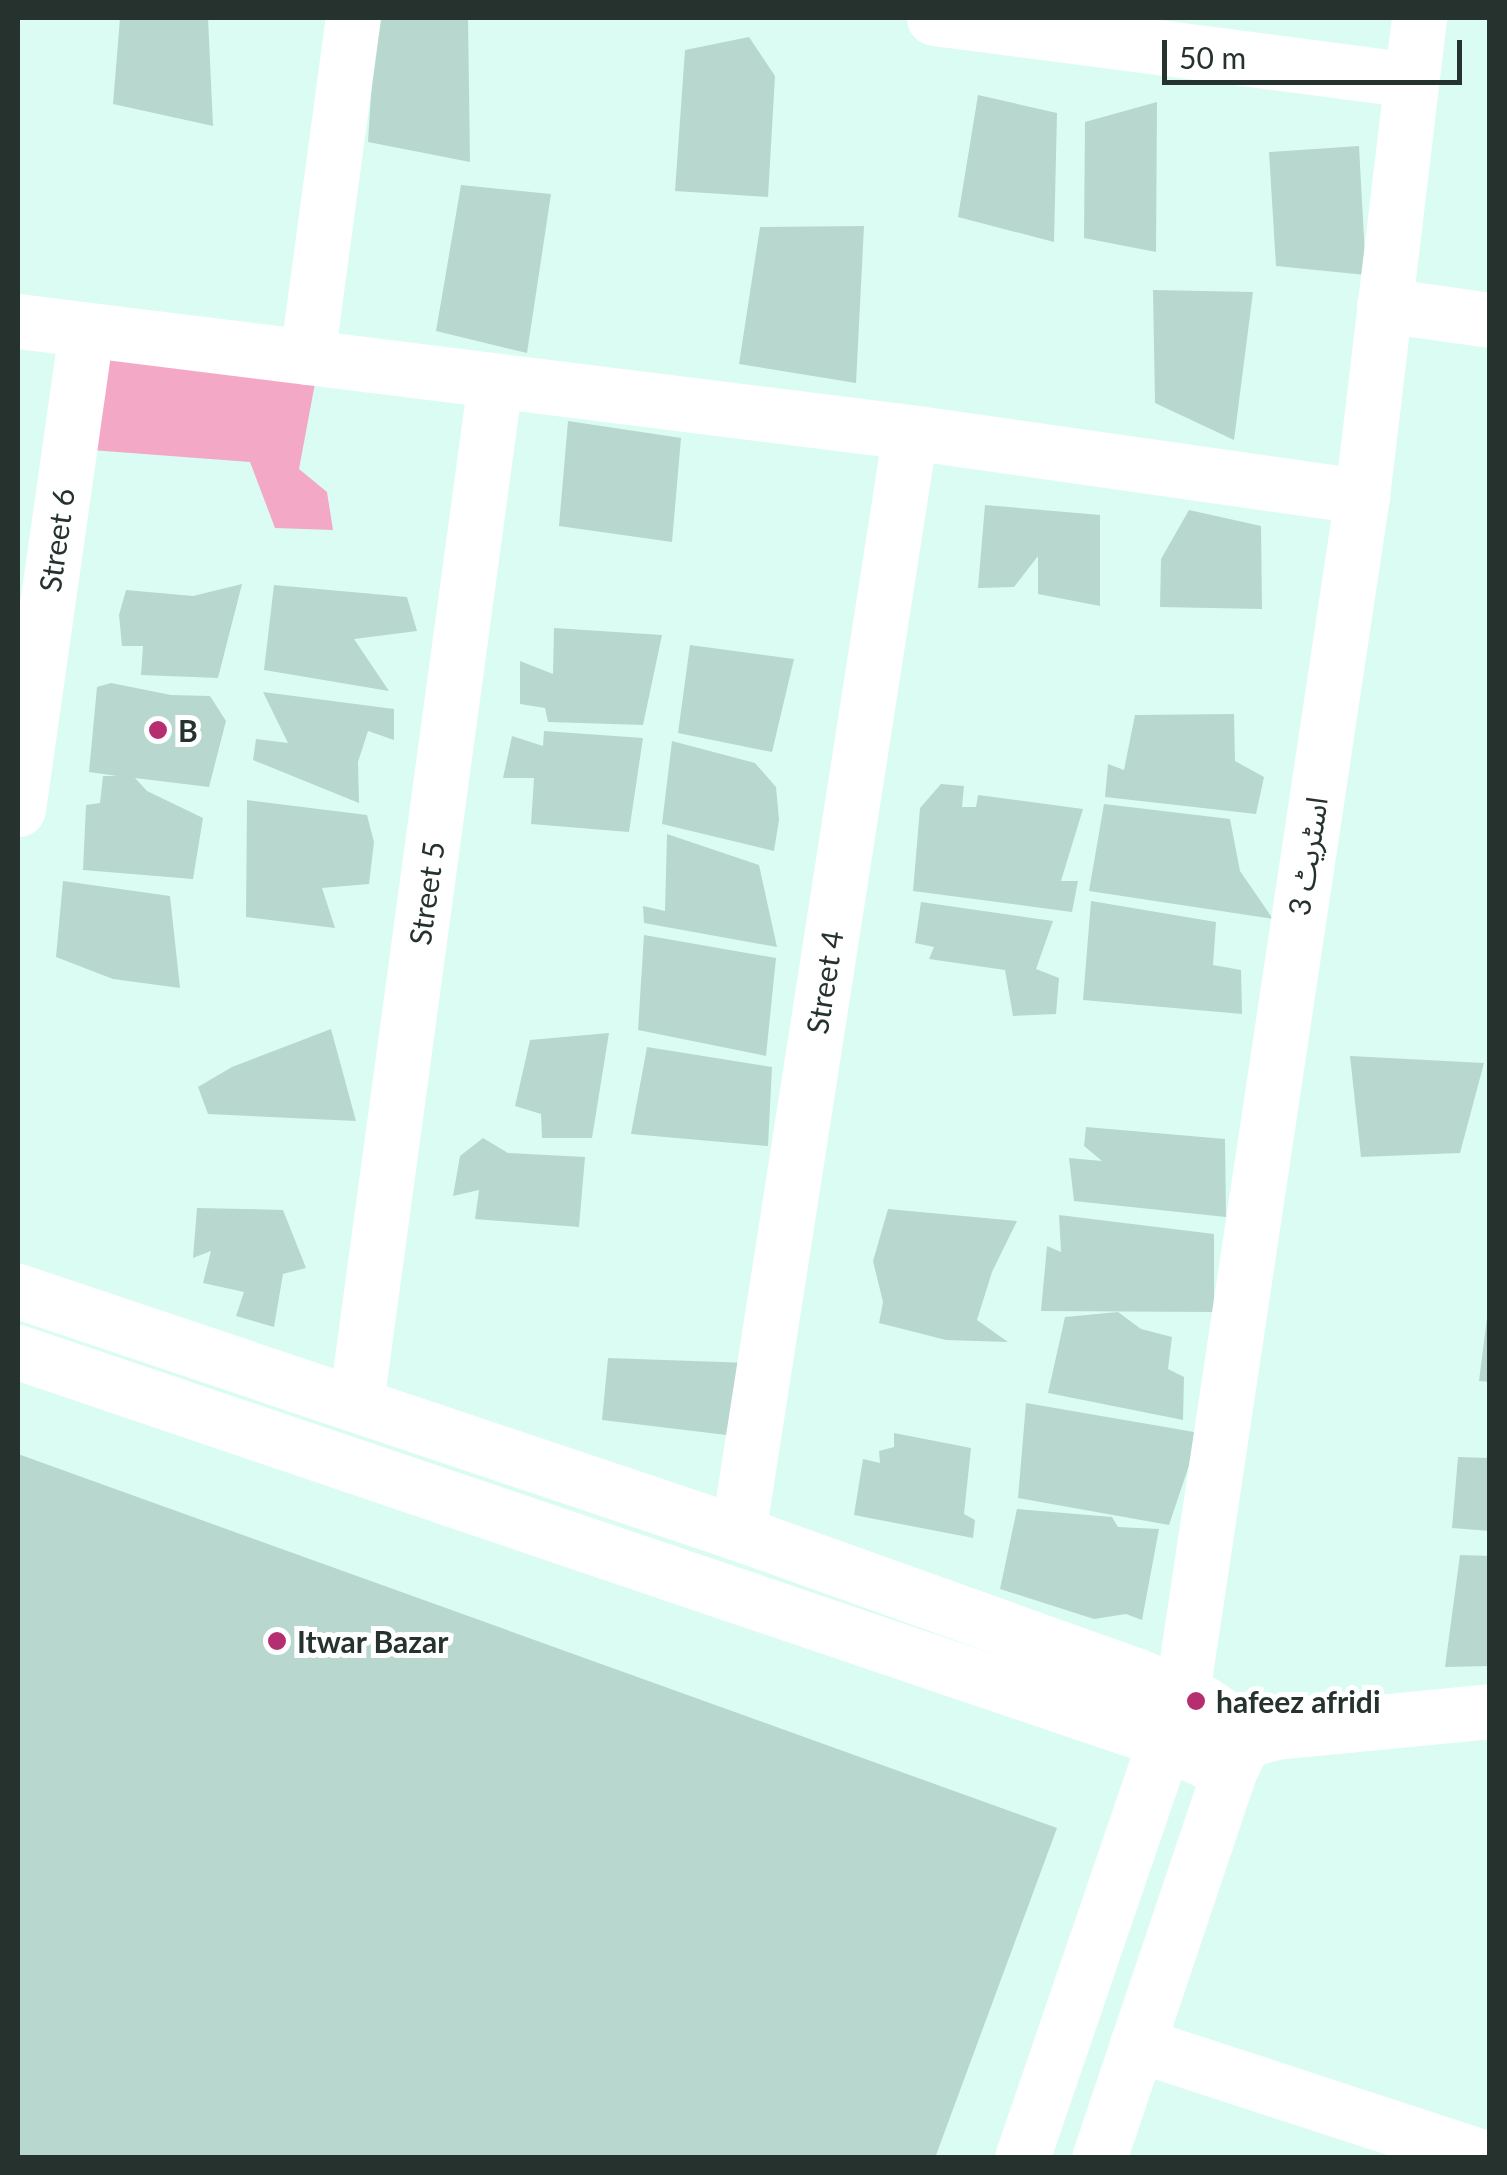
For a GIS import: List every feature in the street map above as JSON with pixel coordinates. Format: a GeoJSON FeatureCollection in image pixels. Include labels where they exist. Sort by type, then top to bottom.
{"type":"FeatureCollection","features":[{"type":"Feature","properties":{"kind":"street"},"geometry":{"type":"LineString","coordinates":[[307,357],[352,18]]}},
{"type":"Feature","properties":{"kind":"street"},"geometry":{"type":"LineString","coordinates":[[934,18],[1410,80]]}},
{"type":"Feature","properties":{"kind":"street","name":"اسٹریٹ 3"},"geometry":{"type":"LineString","coordinates":[[1022,2158],[1173,1716],[1362,496],[1419,18]]}},
{"type":"Feature","properties":{"kind":"street"},"geometry":{"type":"LineString","coordinates":[[1384,306],[1490,320]]}},
{"type":"Feature","properties":{"kind":"street"},"geometry":{"type":"LineString","coordinates":[[18,322],[910,432],[1362,496]]}},
{"type":"Feature","properties":{"kind":"street","name":"Street 6"},"geometry":{"type":"LineString","coordinates":[[18,808],[86,332]]}},
{"type":"Feature","properties":{"kind":"street","name":"Street 5"},"geometry":{"type":"LineString","coordinates":[[356,1403],[495,382]]}},
{"type":"Feature","properties":{"kind":"street","name":"Street 4"},"geometry":{"type":"LineString","coordinates":[[738,1533],[910,432]]}},
{"type":"Feature","properties":{"kind":"street"},"geometry":{"type":"LineString","coordinates":[[18,1291],[738,1533],[1173,1716]]}},
{"type":"Feature","properties":{"kind":"street"},"geometry":{"type":"LineString","coordinates":[[18,1352],[1173,1716],[1222,1716],[1236,1757],[1099,2158]]}},
{"type":"Feature","properties":{"kind":"street"},"geometry":{"type":"LineString","coordinates":[[1236,1757],[1276,1732],[1490,1711]]}},
{"type":"Feature","properties":{"kind":"street"},"geometry":{"type":"LineString","coordinates":[[1137,2044],[1486,2158]]}},
{"type":"Feature","properties":{"kind":"shaded area"},"geometry":{"type":"Polygon","coordinates":[[[95,353],[316,378],[299,469],[327,492],[333,530],[275,528],[250,462],[91,450],[95,353]]]}},
{"type":"Feature","properties":{"kind":"building"},"geometry":{"type":"Polygon","coordinates":[[[120,18],[208,18],[213,126],[113,104],[120,18]]]}},
{"type":"Feature","properties":{"kind":"building"},"geometry":{"type":"Polygon","coordinates":[[[376,18],[468,18],[470,162],[368,142],[376,18]]]}},
{"type":"Feature","properties":{"kind":"building"},"geometry":{"type":"Polygon","coordinates":[[[749,37],[775,76],[768,197],[675,191],[685,50],[749,37]]]}},
{"type":"Feature","properties":{"kind":"building"},"geometry":{"type":"Polygon","coordinates":[[[978,95],[1057,113],[1054,242],[958,217],[978,95]]]}},
{"type":"Feature","properties":{"kind":"building"},"geometry":{"type":"Polygon","coordinates":[[[1157,102],[1156,252],[1084,238],[1085,122],[1157,102]]]}},
{"type":"Feature","properties":{"kind":"building"},"geometry":{"type":"Polygon","coordinates":[[[1359,146],[1366,275],[1276,266],[1269,152],[1359,146]]]}},
{"type":"Feature","properties":{"kind":"building"},"geometry":{"type":"Polygon","coordinates":[[[461,185],[551,194],[527,353],[436,331],[461,185]]]}},
{"type":"Feature","properties":{"kind":"building"},"geometry":{"type":"Polygon","coordinates":[[[864,226],[856,383],[739,364],[760,227],[864,226]]]}},
{"type":"Feature","properties":{"kind":"building"},"geometry":{"type":"Polygon","coordinates":[[[1153,290],[1253,292],[1234,440],[1155,403],[1153,290]]]}},
{"type":"Feature","properties":{"kind":"building"},"geometry":{"type":"Polygon","coordinates":[[[568,421],[681,438],[672,542],[559,526],[568,421]]]}},
{"type":"Feature","properties":{"kind":"building"},"geometry":{"type":"Polygon","coordinates":[[[985,505],[1100,515],[1100,606],[1038,594],[1038,556],[1014,587],[978,588],[985,505]]]}},
{"type":"Feature","properties":{"kind":"building"},"geometry":{"type":"Polygon","coordinates":[[[1189,510],[1261,526],[1262,609],[1160,607],[1161,559],[1189,510]]]}},
{"type":"Feature","properties":{"kind":"building"},"geometry":{"type":"Polygon","coordinates":[[[242,584],[218,678],[141,675],[143,646],[122,646],[119,615],[126,590],[193,596],[242,584]]]}},
{"type":"Feature","properties":{"kind":"building"},"geometry":{"type":"Polygon","coordinates":[[[274,585],[407,597],[417,631],[354,639],[389,691],[264,670],[274,585]]]}},
{"type":"Feature","properties":{"kind":"building"},"geometry":{"type":"Polygon","coordinates":[[[554,628],[662,635],[643,725],[548,722],[545,708],[520,704],[520,661],[553,674],[554,628]]]}},
{"type":"Feature","properties":{"kind":"building"},"geometry":{"type":"Polygon","coordinates":[[[690,645],[794,659],[772,752],[678,733],[690,645]]]}},
{"type":"Feature","properties":{"kind":"building"},"geometry":{"type":"Polygon","coordinates":[[[111,683],[171,695],[210,696],[226,721],[209,787],[135,778],[147,791],[203,818],[193,879],[83,870],[86,805],[100,803],[103,776],[117,776],[89,772],[97,687],[111,683]]]}},
{"type":"Feature","properties":{"kind":"building"},"geometry":{"type":"Polygon","coordinates":[[[263,692],[394,709],[394,740],[368,731],[358,762],[359,803],[253,760],[256,739],[288,743],[263,692]]]}},
{"type":"Feature","properties":{"kind":"building"},"geometry":{"type":"Polygon","coordinates":[[[1234,714],[1235,761],[1264,777],[1256,814],[1105,797],[1108,764],[1124,770],[1135,715],[1234,714]]]}},
{"type":"Feature","properties":{"kind":"building"},"geometry":{"type":"Polygon","coordinates":[[[544,731],[643,738],[629,832],[531,824],[534,778],[503,778],[512,736],[543,746],[544,731]]]}},
{"type":"Feature","properties":{"kind":"building"},"geometry":{"type":"Polygon","coordinates":[[[672,741],[755,763],[776,787],[779,820],[774,851],[662,824],[672,741]]]}},
{"type":"Feature","properties":{"kind":"building"},"geometry":{"type":"Polygon","coordinates":[[[941,784],[964,786],[962,807],[976,807],[978,795],[1083,809],[1061,881],[1078,881],[1072,912],[913,891],[920,808],[941,784]]]}},
{"type":"Feature","properties":{"kind":"building"},"geometry":{"type":"Polygon","coordinates":[[[247,800],[367,815],[374,842],[369,884],[322,888],[335,928],[246,917],[247,800]]]}},
{"type":"Feature","properties":{"kind":"building"},"geometry":{"type":"Polygon","coordinates":[[[1104,804],[1230,819],[1240,871],[1273,919],[1089,891],[1104,804]]]}},
{"type":"Feature","properties":{"kind":"building"},"geometry":{"type":"Polygon","coordinates":[[[667,834],[759,865],[777,947],[644,923],[643,906],[665,911],[667,834]]]}},
{"type":"Feature","properties":{"kind":"building"},"geometry":{"type":"Polygon","coordinates":[[[63,881],[170,896],[180,988],[113,979],[56,957],[63,881]]]}},
{"type":"Feature","properties":{"kind":"building"},"geometry":{"type":"Polygon","coordinates":[[[1091,901],[1216,922],[1213,965],[1241,970],[1242,1014],[1083,1000],[1091,901]]]}},
{"type":"Feature","properties":{"kind":"building"},"geometry":{"type":"Polygon","coordinates":[[[921,902],[1053,921],[1036,969],[1059,978],[1056,1014],[1013,1016],[1005,970],[929,959],[934,947],[915,943],[921,902]]]}},
{"type":"Feature","properties":{"kind":"building"},"geometry":{"type":"Polygon","coordinates":[[[644,935],[776,958],[766,1056],[638,1030],[644,935]]]}},
{"type":"Feature","properties":{"kind":"building"},"geometry":{"type":"Polygon","coordinates":[[[331,1029],[356,1121],[208,1114],[198,1087],[232,1067],[331,1029]]]}},
{"type":"Feature","properties":{"kind":"building"},"geometry":{"type":"Polygon","coordinates":[[[609,1033],[592,1138],[542,1138],[541,1114],[515,1106],[530,1040],[609,1033]]]}},
{"type":"Feature","properties":{"kind":"building"},"geometry":{"type":"Polygon","coordinates":[[[647,1047],[772,1067],[768,1146],[631,1134],[647,1047]]]}},
{"type":"Feature","properties":{"kind":"building"},"geometry":{"type":"Polygon","coordinates":[[[1350,1056],[1484,1063],[1460,1153],[1361,1157],[1350,1056]]]}},
{"type":"Feature","properties":{"kind":"building"},"geometry":{"type":"Polygon","coordinates":[[[1086,1127],[1225,1139],[1226,1217],[1074,1201],[1069,1158],[1102,1161],[1084,1146],[1086,1127]]]}},
{"type":"Feature","properties":{"kind":"building"},"geometry":{"type":"Polygon","coordinates":[[[483,1138],[508,1153],[585,1157],[579,1227],[475,1219],[479,1190],[453,1196],[460,1156],[483,1138]]]}},
{"type":"Feature","properties":{"kind":"building"},"geometry":{"type":"Polygon","coordinates":[[[197,1208],[283,1210],[306,1268],[283,1274],[274,1327],[236,1316],[244,1292],[203,1283],[211,1251],[193,1258],[197,1208]]]}},
{"type":"Feature","properties":{"kind":"building"},"geometry":{"type":"Polygon","coordinates":[[[888,1209],[1017,1221],[992,1272],[977,1320],[1008,1342],[946,1340],[879,1323],[883,1302],[873,1261],[888,1209]]]}},
{"type":"Feature","properties":{"kind":"building"},"geometry":{"type":"Polygon","coordinates":[[[1059,1215],[1214,1234],[1214,1312],[1041,1311],[1047,1246],[1061,1252],[1059,1215]]]}},
{"type":"Feature","properties":{"kind":"building"},"geometry":{"type":"Polygon","coordinates":[[[1118,1312],[1141,1329],[1172,1337],[1168,1369],[1184,1377],[1183,1420],[1048,1393],[1065,1317],[1118,1312]]]}},
{"type":"Feature","properties":{"kind":"building"},"geometry":{"type":"Polygon","coordinates":[[[1487,1318],[1490,1319],[1490,1382],[1479,1381],[1487,1318]]]}},
{"type":"Feature","properties":{"kind":"building"},"geometry":{"type":"Polygon","coordinates":[[[608,1358],[750,1363],[743,1437],[602,1420],[608,1358]]]}},
{"type":"Feature","properties":{"kind":"building"},"geometry":{"type":"Polygon","coordinates":[[[1026,1403],[1200,1433],[1169,1525],[1018,1498],[1026,1403]]]}},
{"type":"Feature","properties":{"kind":"building"},"geometry":{"type":"Polygon","coordinates":[[[894,1433],[971,1448],[964,1514],[975,1520],[973,1538],[854,1515],[863,1459],[880,1463],[879,1451],[894,1447],[894,1433]]]}},
{"type":"Feature","properties":{"kind":"building","name":"Itwar Bazar"},"geometry":{"type":"Polygon","coordinates":[[[18,1454],[1057,1828],[935,2158],[18,2158],[18,1454]]]}},
{"type":"Feature","properties":{"kind":"building"},"geometry":{"type":"Polygon","coordinates":[[[1458,1457],[1490,1458],[1490,1531],[1452,1528],[1458,1457]]]}},
{"type":"Feature","properties":{"kind":"building"},"geometry":{"type":"Polygon","coordinates":[[[1017,1509],[1112,1517],[1118,1527],[1159,1529],[1142,1620],[1126,1614],[1094,1619],[1000,1589],[1017,1509]]]}},
{"type":"Feature","properties":{"kind":"building"},"geometry":{"type":"Polygon","coordinates":[[[1460,1555],[1490,1556],[1490,1666],[1445,1667],[1460,1555]]]}},
{"type":"Feature","properties":{"kind":"place","name":"B"},"geometry":{"type":"Point","coordinates":[158,730]}},
{"type":"Feature","properties":{"kind":"place","name":"Itwar Bazar"},"geometry":{"type":"Point","coordinates":[277,1641]}},
{"type":"Feature","properties":{"kind":"place","name":"hafeez afridi"},"geometry":{"type":"Point","coordinates":[1196,1701]}}]}
